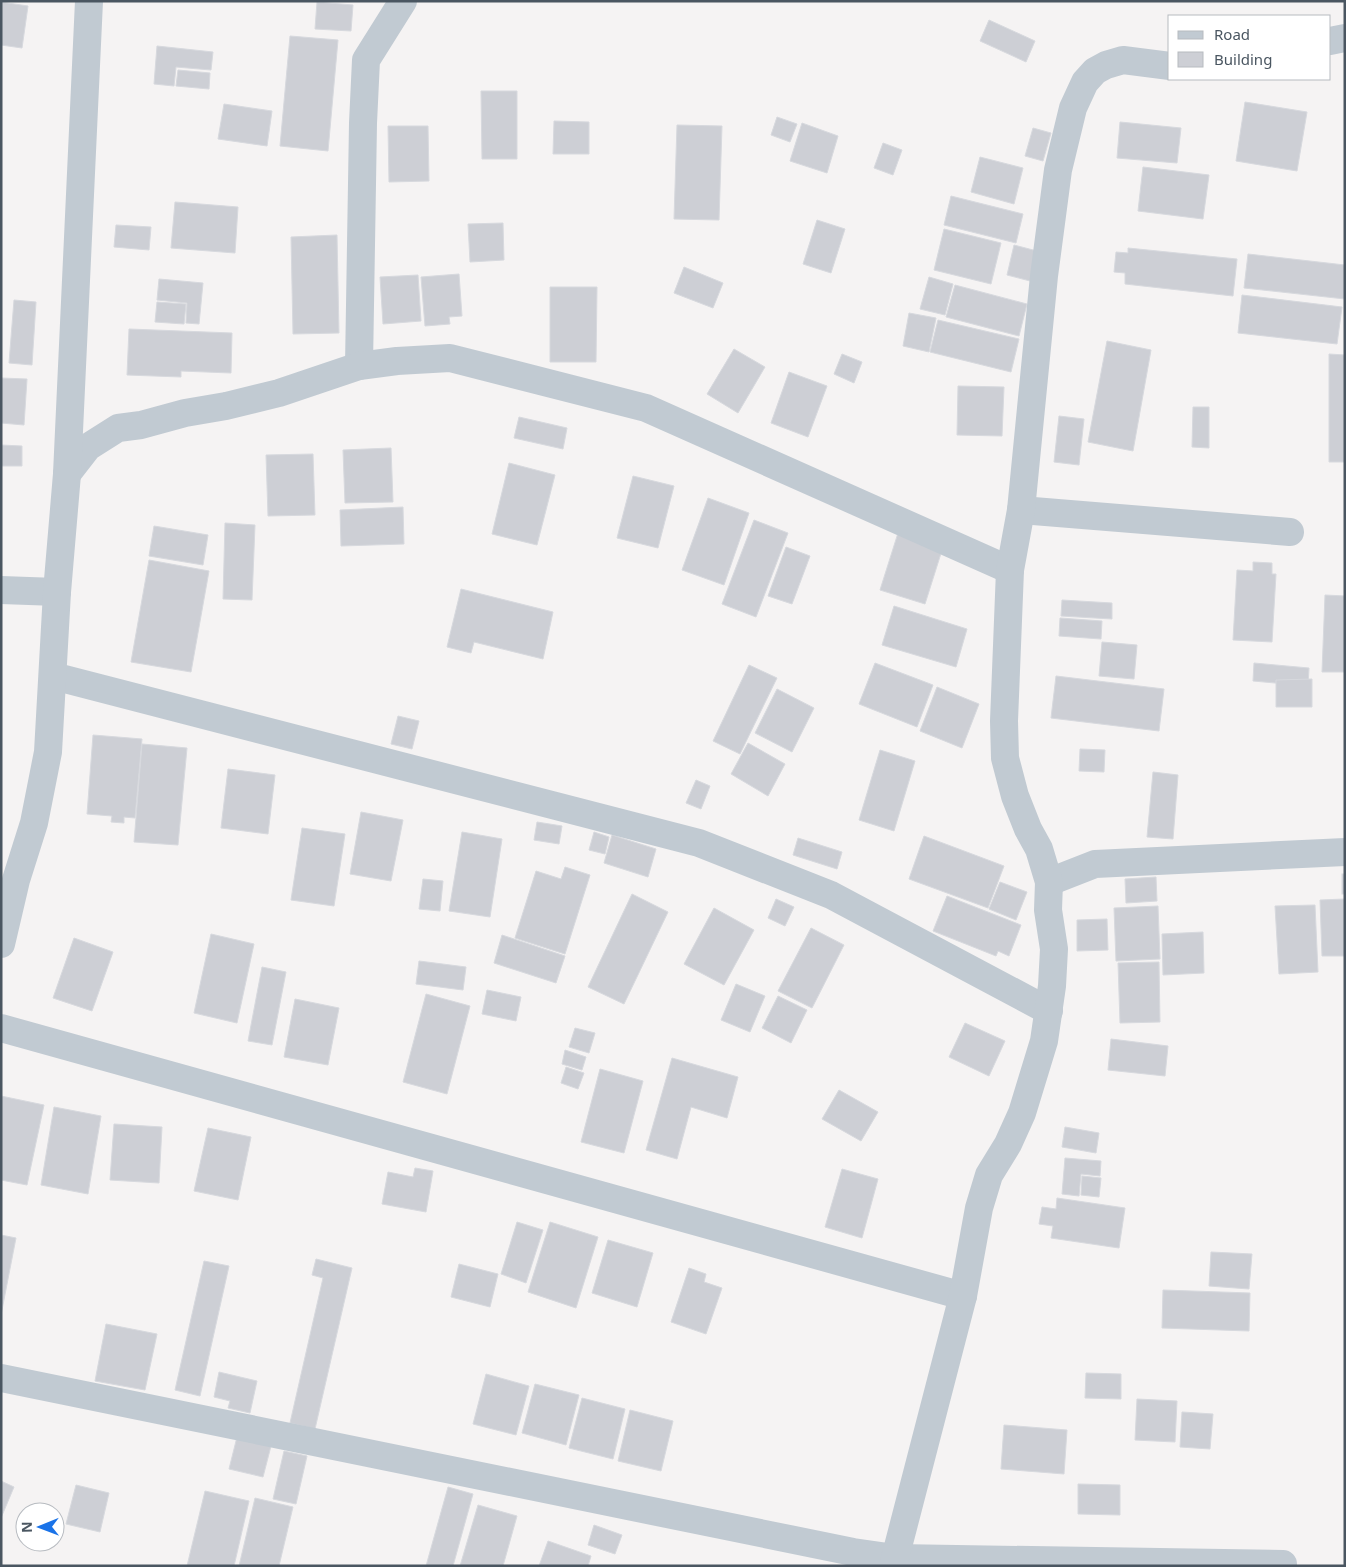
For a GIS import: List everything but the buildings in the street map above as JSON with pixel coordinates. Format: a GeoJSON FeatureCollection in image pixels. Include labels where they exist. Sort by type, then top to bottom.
{"type":"FeatureCollection","features":[{"type":"Feature","properties":{"kind":"street"},"geometry":{"type":"LineString","coordinates":[[1,944],[16,880],[34,823],[48,752],[57,592],[67,474],[89,1]]}},
{"type":"Feature","properties":{"kind":"street"},"geometry":{"type":"LineString","coordinates":[[359,366],[363,122],[366,60],[403,1]]}},
{"type":"Feature","properties":{"kind":"street"},"geometry":{"type":"LineString","coordinates":[[1331,41],[1345,38]]}},
{"type":"Feature","properties":{"kind":"street"},"geometry":{"type":"LineString","coordinates":[[894,1562],[963,1296],[979,1208],[989,1175],[1008,1144],[1022,1113],[1044,1041],[1049,1010],[1054,949],[1048,910],[1049,882],[1039,850],[1014,796],[1005,758],[1004,721],[1010,570],[1021,510],[1044,276],[1058,170],[1073,108],[1085,82],[1095,72],[1106,64],[1123,60],[1168,66]]}},
{"type":"Feature","properties":{"kind":"street"},"geometry":{"type":"LineString","coordinates":[[67,474],[88,447],[118,428],[141,425],[186,413],[226,406],[279,393],[359,366],[397,361],[450,358],[646,408],[1010,570]]}},
{"type":"Feature","properties":{"kind":"street"},"geometry":{"type":"LineString","coordinates":[[1021,510],[1290,532]]}},
{"type":"Feature","properties":{"kind":"street"},"geometry":{"type":"LineString","coordinates":[[1,590],[57,592]]}},
{"type":"Feature","properties":{"kind":"street"},"geometry":{"type":"LineString","coordinates":[[52,676],[699,843],[831,895],[1049,1010]]}},
{"type":"Feature","properties":{"kind":"street"},"geometry":{"type":"LineString","coordinates":[[1049,882],[1095,864],[1345,852]]}},
{"type":"Feature","properties":{"kind":"street"},"geometry":{"type":"LineString","coordinates":[[1,1028],[963,1296]]}},
{"type":"Feature","properties":{"kind":"street"},"geometry":{"type":"LineString","coordinates":[[1,1378],[894,1562],[1283,1564]]}}]}
